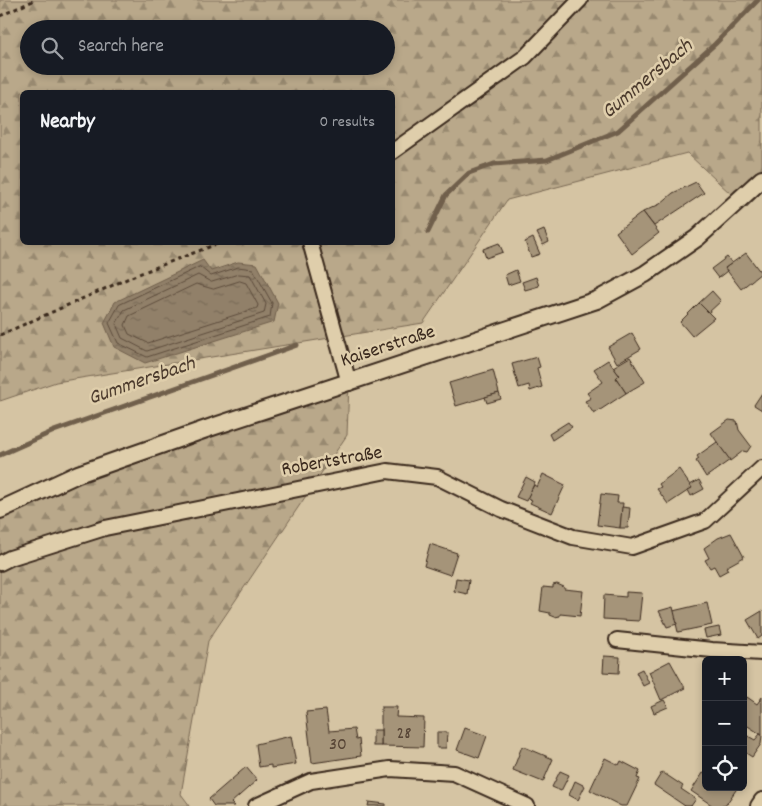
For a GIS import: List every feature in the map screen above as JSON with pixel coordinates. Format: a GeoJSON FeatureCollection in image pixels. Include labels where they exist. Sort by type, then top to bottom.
{"type":"FeatureCollection","features":[{"type":"Feature","properties":{"kind":"street"},"geometry":{"type":"LineString","coordinates":[[395,150],[525,57],[580,0]]}},
{"type":"Feature","properties":{"kind":"street","name":"Kaiserstraße"},"geometry":{"type":"LineString","coordinates":[[0,510],[78,474],[212,427],[597,300],[645,274],[697,238],[762,179]]}},
{"type":"Feature","properties":{"kind":"street"},"geometry":{"type":"LineString","coordinates":[[311,245],[349,383]]}},
{"type":"Feature","properties":{"kind":"street","name":"Robertstraße"},"geometry":{"type":"LineString","coordinates":[[0,564],[10,558],[105,528],[388,471],[437,477],[501,509],[573,537],[632,547],[705,521],[762,468]]}},
{"type":"Feature","properties":{"kind":"street"},"geometry":{"type":"LineString","coordinates":[[617,640],[762,653]]}},
{"type":"Feature","properties":{"kind":"street"},"geometry":{"type":"LineString","coordinates":[[256,806],[311,781],[390,769],[454,772],[527,806]]}},
{"type":"Feature","properties":{"kind":"street"},"geometry":{"type":"LineString","coordinates":[[758,806],[762,800]]}},
{"type":"Feature","properties":{"kind":"path"},"geometry":{"type":"LineString","coordinates":[[0,16],[35,0]]}},
{"type":"Feature","properties":{"kind":"path"},"geometry":{"type":"LineString","coordinates":[[0,336],[136,275],[214,245]]}},
{"type":"Feature","properties":{"kind":"green space"},"geometry":{"type":"Polygon","coordinates":[[[0,0],[762,0],[762,192],[746,208],[687,153],[507,200],[423,323],[56,382],[0,401],[0,0]]]}},
{"type":"Feature","properties":{"kind":"green space"},"geometry":{"type":"Polygon","coordinates":[[[349,383],[347,435],[208,641],[181,794],[190,806],[0,806],[0,510],[349,383]]]}},
{"type":"Feature","properties":{"kind":"water"},"geometry":{"type":"Polygon","coordinates":[[[203,260],[211,271],[238,262],[257,264],[278,303],[274,322],[145,363],[114,347],[104,323],[115,302],[203,260]]]}},
{"type":"Feature","properties":{"kind":"building"},"geometry":{"type":"Polygon","coordinates":[[[696,182],[704,193],[654,226],[643,212],[660,204],[673,193],[696,182]]]}},
{"type":"Feature","properties":{"kind":"building"},"geometry":{"type":"Polygon","coordinates":[[[643,212],[659,233],[632,254],[616,232],[643,212]]]}},
{"type":"Feature","properties":{"kind":"building"},"geometry":{"type":"Polygon","coordinates":[[[544,230],[549,242],[543,245],[537,233],[544,230]]]}},
{"type":"Feature","properties":{"kind":"building"},"geometry":{"type":"Polygon","coordinates":[[[533,238],[540,254],[531,257],[525,242],[533,238]]]}},
{"type":"Feature","properties":{"kind":"building"},"geometry":{"type":"Polygon","coordinates":[[[499,243],[503,252],[486,258],[483,249],[499,243]]]}},
{"type":"Feature","properties":{"kind":"building"},"geometry":{"type":"Polygon","coordinates":[[[746,253],[761,273],[741,289],[725,268],[746,253]]]}},
{"type":"Feature","properties":{"kind":"building"},"geometry":{"type":"Polygon","coordinates":[[[727,257],[732,263],[725,268],[727,271],[718,278],[711,269],[727,257]]]}},
{"type":"Feature","properties":{"kind":"building"},"geometry":{"type":"Polygon","coordinates":[[[516,270],[520,281],[508,285],[505,275],[516,270]]]}},
{"type":"Feature","properties":{"kind":"building"},"geometry":{"type":"Polygon","coordinates":[[[536,277],[539,286],[525,290],[522,282],[536,277]]]}},
{"type":"Feature","properties":{"kind":"building"},"geometry":{"type":"Polygon","coordinates":[[[712,291],[721,301],[708,313],[699,303],[712,291]]]}},
{"type":"Feature","properties":{"kind":"building"},"geometry":{"type":"Polygon","coordinates":[[[699,303],[714,318],[692,336],[680,322],[699,303]]]}},
{"type":"Feature","properties":{"kind":"building"},"geometry":{"type":"Polygon","coordinates":[[[632,333],[641,349],[617,363],[608,347],[632,333]]]}},
{"type":"Feature","properties":{"kind":"building"},"geometry":{"type":"Polygon","coordinates":[[[537,357],[540,367],[537,368],[542,387],[530,391],[529,385],[519,388],[512,364],[537,357]]]}},
{"type":"Feature","properties":{"kind":"building"},"geometry":{"type":"Polygon","coordinates":[[[630,357],[645,382],[626,393],[616,378],[619,375],[613,367],[630,357]]]}},
{"type":"Feature","properties":{"kind":"building"},"geometry":{"type":"Polygon","coordinates":[[[608,360],[619,375],[616,378],[626,393],[594,414],[585,401],[591,398],[587,393],[603,382],[594,369],[608,360]]]}},
{"type":"Feature","properties":{"kind":"building"},"geometry":{"type":"Polygon","coordinates":[[[493,370],[499,393],[456,406],[449,383],[493,370]]]}},
{"type":"Feature","properties":{"kind":"building"},"geometry":{"type":"Polygon","coordinates":[[[499,393],[501,399],[487,403],[485,397],[499,393]]]}},
{"type":"Feature","properties":{"kind":"building"},"geometry":{"type":"Polygon","coordinates":[[[762,393],[762,410],[754,405],[762,393]]]}},
{"type":"Feature","properties":{"kind":"building"},"geometry":{"type":"Polygon","coordinates":[[[729,420],[737,421],[739,430],[751,446],[747,452],[743,451],[730,461],[711,433],[729,420]]]}},
{"type":"Feature","properties":{"kind":"building"},"geometry":{"type":"Polygon","coordinates":[[[568,422],[572,427],[552,440],[549,434],[568,422]]]}},
{"type":"Feature","properties":{"kind":"building"},"geometry":{"type":"Polygon","coordinates":[[[717,442],[730,460],[706,477],[696,461],[699,459],[697,456],[717,442]]]}},
{"type":"Feature","properties":{"kind":"building"},"geometry":{"type":"Polygon","coordinates":[[[679,469],[692,488],[668,504],[657,489],[661,487],[659,484],[679,469]]]}},
{"type":"Feature","properties":{"kind":"building"},"geometry":{"type":"Polygon","coordinates":[[[543,474],[565,485],[552,513],[530,503],[532,500],[527,498],[534,485],[537,487],[543,474]]]}},
{"type":"Feature","properties":{"kind":"building"},"geometry":{"type":"Polygon","coordinates":[[[526,477],[535,482],[526,501],[516,497],[526,477]]]}},
{"type":"Feature","properties":{"kind":"building"},"geometry":{"type":"Polygon","coordinates":[[[699,480],[704,489],[691,496],[688,490],[692,488],[690,485],[699,480]]]}},
{"type":"Feature","properties":{"kind":"building"},"geometry":{"type":"Polygon","coordinates":[[[601,494],[618,496],[617,503],[623,503],[620,528],[597,525],[601,494]]]}},
{"type":"Feature","properties":{"kind":"building"},"geometry":{"type":"Polygon","coordinates":[[[622,507],[630,508],[628,528],[620,528],[622,507]]]}},
{"type":"Feature","properties":{"kind":"building"},"geometry":{"type":"Polygon","coordinates":[[[731,533],[744,557],[726,567],[728,570],[719,575],[714,566],[710,568],[705,560],[709,558],[704,548],[718,538],[731,533]]]}},
{"type":"Feature","properties":{"kind":"building"},"geometry":{"type":"Polygon","coordinates":[[[430,544],[457,553],[450,575],[424,566],[430,544]]]}},
{"type":"Feature","properties":{"kind":"building"},"geometry":{"type":"Polygon","coordinates":[[[456,578],[469,580],[467,594],[454,591],[456,578]]]}},
{"type":"Feature","properties":{"kind":"building"},"geometry":{"type":"Polygon","coordinates":[[[557,584],[564,587],[564,589],[583,591],[580,616],[560,614],[560,616],[555,617],[550,615],[550,613],[540,611],[543,587],[553,588],[553,585],[557,584]]]}},
{"type":"Feature","properties":{"kind":"building"},"geometry":{"type":"Polygon","coordinates":[[[626,592],[642,593],[639,621],[603,619],[604,595],[626,597],[626,592]]]}},
{"type":"Feature","properties":{"kind":"building"},"geometry":{"type":"Polygon","coordinates":[[[707,603],[712,625],[678,632],[673,611],[707,603]]]}},
{"type":"Feature","properties":{"kind":"building"},"geometry":{"type":"Polygon","coordinates":[[[673,607],[677,624],[667,627],[659,611],[673,607]]]}},
{"type":"Feature","properties":{"kind":"building"},"geometry":{"type":"Polygon","coordinates":[[[762,611],[762,636],[758,639],[747,620],[762,611]]]}},
{"type":"Feature","properties":{"kind":"building"},"geometry":{"type":"Polygon","coordinates":[[[719,627],[721,635],[706,638],[704,630],[719,627]]]}},
{"type":"Feature","properties":{"kind":"building"},"geometry":{"type":"Polygon","coordinates":[[[604,656],[620,657],[619,673],[603,672],[604,656]]]}},
{"type":"Feature","properties":{"kind":"building"},"geometry":{"type":"Polygon","coordinates":[[[670,661],[685,688],[661,700],[649,672],[670,661]]]}},
{"type":"Feature","properties":{"kind":"building"},"geometry":{"type":"Polygon","coordinates":[[[642,669],[649,683],[643,686],[636,672],[642,669]]]}},
{"type":"Feature","properties":{"kind":"building"},"geometry":{"type":"Polygon","coordinates":[[[747,697],[757,704],[762,697],[762,735],[747,726],[747,697]]]}},
{"type":"Feature","properties":{"kind":"building"},"geometry":{"type":"Polygon","coordinates":[[[664,700],[668,707],[654,713],[651,706],[664,700]]]}},
{"type":"Feature","properties":{"kind":"building"},"geometry":{"type":"Polygon","coordinates":[[[381,707],[397,707],[396,717],[424,718],[423,747],[381,746],[381,707]]]}},
{"type":"Feature","properties":{"kind":"building"},"geometry":{"type":"Polygon","coordinates":[[[326,710],[329,731],[354,729],[356,740],[359,739],[361,756],[312,763],[306,712],[326,710]]]}},
{"type":"Feature","properties":{"kind":"building"},"geometry":{"type":"Polygon","coordinates":[[[465,728],[487,736],[479,758],[457,750],[465,728]]]}},
{"type":"Feature","properties":{"kind":"building"},"geometry":{"type":"Polygon","coordinates":[[[373,730],[381,730],[381,746],[373,746],[373,730]]]}},
{"type":"Feature","properties":{"kind":"building"},"geometry":{"type":"Polygon","coordinates":[[[437,732],[447,732],[446,748],[437,748],[437,732]]]}},
{"type":"Feature","properties":{"kind":"building"},"geometry":{"type":"Polygon","coordinates":[[[760,734],[762,735],[761,744],[752,757],[747,754],[747,737],[748,736],[755,740],[760,734]]]}},
{"type":"Feature","properties":{"kind":"building"},"geometry":{"type":"Polygon","coordinates":[[[291,736],[296,764],[271,768],[271,765],[259,767],[256,744],[291,736]]]}},
{"type":"Feature","properties":{"kind":"building"},"geometry":{"type":"Polygon","coordinates":[[[522,746],[553,759],[543,782],[513,770],[522,746]]]}},
{"type":"Feature","properties":{"kind":"building"},"geometry":{"type":"Polygon","coordinates":[[[605,758],[619,765],[621,761],[640,771],[637,778],[640,779],[627,806],[621,806],[590,790],[605,758]]]}},
{"type":"Feature","properties":{"kind":"building"},"geometry":{"type":"Polygon","coordinates":[[[246,767],[257,780],[231,803],[234,806],[214,806],[209,799],[246,767]]]}},
{"type":"Feature","properties":{"kind":"building"},"geometry":{"type":"Polygon","coordinates":[[[560,771],[569,775],[561,791],[552,787],[560,771]]]}},
{"type":"Feature","properties":{"kind":"building"},"geometry":{"type":"Polygon","coordinates":[[[662,772],[683,786],[681,789],[696,799],[691,806],[685,806],[654,785],[662,772]]]}},
{"type":"Feature","properties":{"kind":"building"},"geometry":{"type":"Polygon","coordinates":[[[702,774],[702,791],[735,791],[725,806],[713,806],[691,791],[702,774]]]}},
{"type":"Feature","properties":{"kind":"building"},"geometry":{"type":"Polygon","coordinates":[[[575,781],[585,786],[578,800],[569,795],[575,781]]]}},
{"type":"Feature","properties":{"kind":"building"},"geometry":{"type":"Polygon","coordinates":[[[369,802],[386,804],[386,806],[368,806],[369,802]]]}},
{"type":"Feature","properties":{"kind":"waterway","name":"Gummersbach"},"geometry":{"type":"LineString","coordinates":[[428,232],[446,195],[469,173],[494,164],[547,160],[618,131],[715,44],[758,0]]}},
{"type":"Feature","properties":{"kind":"waterway","name":"Gummersbach"},"geometry":{"type":"LineString","coordinates":[[0,455],[54,431],[297,345]]}}]}
